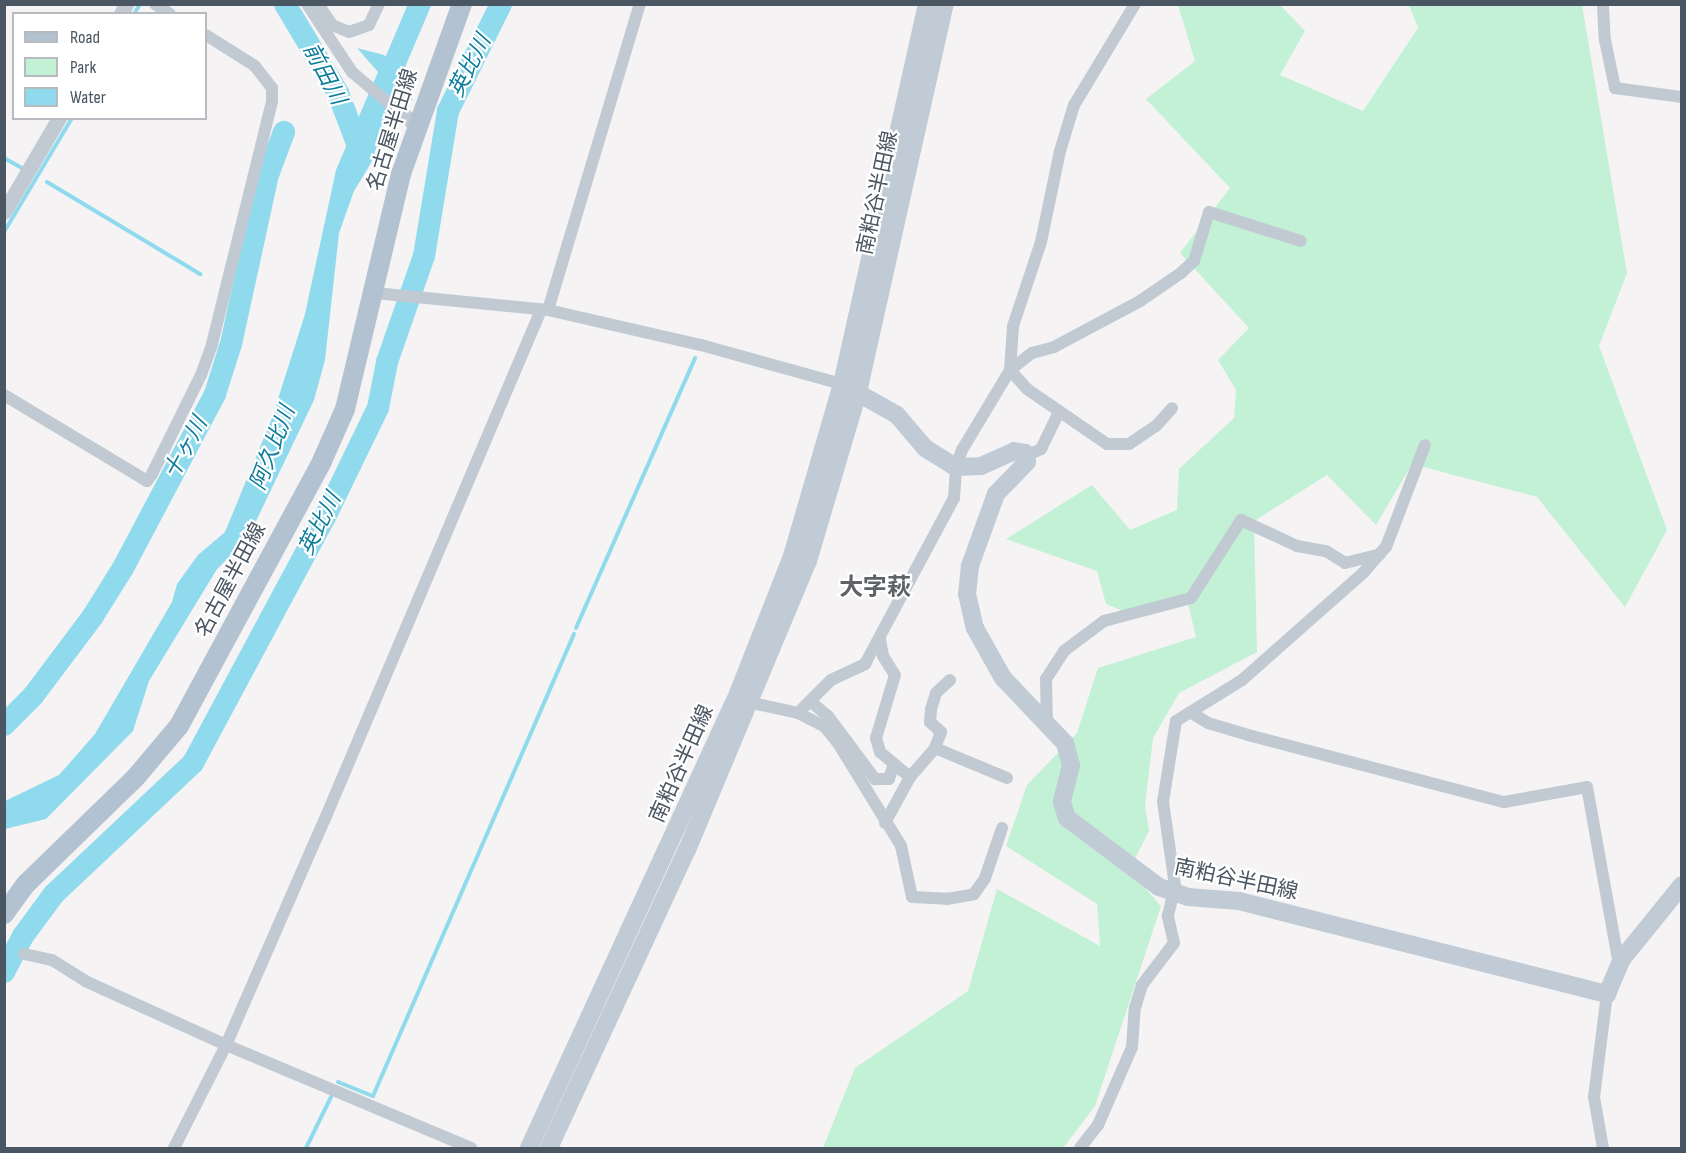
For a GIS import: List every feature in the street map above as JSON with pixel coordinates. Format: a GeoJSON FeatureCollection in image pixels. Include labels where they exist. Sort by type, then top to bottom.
{"type":"FeatureCollection","features":[{"type":"Feature","properties":{"kind":"main road","name":"名古屋半田線"},"geometry":{"type":"LineString","coordinates":[[4,914],[34,876],[136,777],[179,726],[322,461],[345,409],[375,294],[401,174],[462,4]]}},
{"type":"Feature","properties":{"kind":"main road","name":"南粕谷半田線"},"geometry":{"type":"LineString","coordinates":[[850,388],[927,4]]}},
{"type":"Feature","properties":{"kind":"main road","name":"南粕谷半田線"},"geometry":{"type":"LineString","coordinates":[[549,1149],[682,861],[743,701],[850,388],[945,4]]}},
{"type":"Feature","properties":{"kind":"main road"},"geometry":{"type":"LineString","coordinates":[[850,388],[897,415],[926,448],[956,467],[981,466],[1014,451],[1026,456]]}},
{"type":"Feature","properties":{"kind":"main road","name":"南粕谷半田線"},"geometry":{"type":"LineString","coordinates":[[1026,456],[1028,462],[996,494],[970,566],[967,594],[975,628],[1003,678],[1047,723],[1070,754],[1062,802],[1067,818],[1086,836],[1119,853],[1172,894],[1239,902],[1607,994]]}},
{"type":"Feature","properties":{"kind":"main road","name":"南粕谷半田線"},"geometry":{"type":"LineString","coordinates":[[529,1149],[743,701]]}},
{"type":"Feature","properties":{"kind":"main road"},"geometry":{"type":"LineString","coordinates":[[1607,994],[1622,959],[1682,885]]}},
{"type":"Feature","properties":{"kind":"street"},"geometry":{"type":"LineString","coordinates":[[307,4],[352,72],[417,125]]}},
{"type":"Feature","properties":{"kind":"street"},"geometry":{"type":"LineString","coordinates":[[318,4],[332,25],[349,32],[369,25],[379,4]]}},
{"type":"Feature","properties":{"kind":"street"},"geometry":{"type":"LineString","coordinates":[[174,1149],[226,1045],[544,310],[640,4]]}},
{"type":"Feature","properties":{"kind":"street"},"geometry":{"type":"LineString","coordinates":[[1135,4],[1074,105],[1060,151],[1041,242],[1013,326],[1010,370],[1027,389],[1107,444],[1118,446],[1146,433],[1172,408]]}},
{"type":"Feature","properties":{"kind":"street"},"geometry":{"type":"LineString","coordinates":[[1603,6],[1605,40],[1615,88],[1682,97]]}},
{"type":"Feature","properties":{"kind":"street"},"geometry":{"type":"LineString","coordinates":[[4,395],[147,481],[152,474],[201,375],[212,344],[272,102],[272,88],[255,66],[207,36]]}},
{"type":"Feature","properties":{"kind":"street"},"geometry":{"type":"LineString","coordinates":[[4,212],[58,120]]}},
{"type":"Feature","properties":{"kind":"street"},"geometry":{"type":"LineString","coordinates":[[798,713],[831,681],[865,664],[954,498],[956,467],[976,423],[1010,370],[1032,353],[1054,347],[1140,301],[1181,273],[1194,261],[1209,212],[1301,241]]}},
{"type":"Feature","properties":{"kind":"street"},"geometry":{"type":"LineString","coordinates":[[375,294],[398,298],[544,310],[700,345],[850,388]]}},
{"type":"Feature","properties":{"kind":"street"},"geometry":{"type":"LineString","coordinates":[[1026,456],[1041,449],[1059,412]]}},
{"type":"Feature","properties":{"kind":"street"},"geometry":{"type":"LineString","coordinates":[[1080,1149],[1098,1125],[1132,1047],[1135,1008],[1142,985],[1166,948],[1174,943],[1168,916],[1175,886],[1163,802],[1176,721],[1242,680],[1363,573],[1380,554],[1425,445]]}},
{"type":"Feature","properties":{"kind":"street"},"geometry":{"type":"LineString","coordinates":[[1047,723],[1046,679],[1064,651],[1104,621],[1194,596],[1241,520],[1297,546],[1326,551],[1346,563],[1380,554]]}},
{"type":"Feature","properties":{"kind":"street"},"geometry":{"type":"LineString","coordinates":[[880,639],[883,656],[895,675],[879,726],[877,746],[910,777]]}},
{"type":"Feature","properties":{"kind":"street"},"geometry":{"type":"LineString","coordinates":[[885,823],[910,777],[935,748],[941,732],[930,722],[931,709],[936,693],[950,680]]}},
{"type":"Feature","properties":{"kind":"street"},"geometry":{"type":"LineString","coordinates":[[743,701],[798,713],[830,732],[904,854],[912,897],[947,899],[979,890],[1002,828]]}},
{"type":"Feature","properties":{"kind":"street"},"geometry":{"type":"LineString","coordinates":[[810,701],[828,716],[875,779],[889,779],[894,764]]}},
{"type":"Feature","properties":{"kind":"street"},"geometry":{"type":"LineString","coordinates":[[1190,712],[1208,723],[1248,735],[1504,802],[1587,787],[1617,954],[1622,959]]}},
{"type":"Feature","properties":{"kind":"street"},"geometry":{"type":"LineString","coordinates":[[935,748],[1007,778]]}},
{"type":"Feature","properties":{"kind":"street"},"geometry":{"type":"LineString","coordinates":[[24,954],[52,960],[85,981],[226,1045],[471,1149]]}},
{"type":"Feature","properties":{"kind":"street"},"geometry":{"type":"LineString","coordinates":[[1603,1149],[1594,1097],[1607,994]]}},
{"type":"Feature","properties":{"kind":"green space"},"geometry":{"type":"Polygon","coordinates":[[[1178,5],[1280,5],[1305,31],[1280,75],[1363,111],[1418,28],[1409,5],[1582,5],[1627,273],[1599,346],[1667,530],[1625,607],[1537,497],[1412,464],[1376,525],[1327,475],[1254,521],[1257,652],[1179,693],[1153,738],[1145,806],[1149,831],[1129,870],[1161,906],[1095,1106],[1063,1148],[823,1148],[855,1068],[968,991],[997,889],[1100,946],[1097,904],[1006,846],[1027,785],[1077,733],[1098,668],[1196,637],[1186,595],[1125,612],[1106,604],[1097,571],[1006,539],[1092,485],[1130,530],[1177,510],[1179,469],[1234,418],[1236,390],[1218,360],[1249,328],[1180,253],[1230,188],[1146,99],[1195,61],[1178,5]]]}},
{"type":"Feature","properties":{"kind":"water"},"geometry":{"type":"Polygon","coordinates":[[[357,48],[384,55],[400,69],[413,101],[397,88],[371,163],[354,191],[339,233],[325,360],[314,400],[247,540],[217,569],[149,681],[133,731],[46,819],[5,829],[5,801],[59,775],[95,734],[172,602],[177,584],[198,555],[225,532],[272,418],[305,314],[336,170],[378,72],[357,48]]]}},
{"type":"Feature","properties":{"kind":"waterway"},"geometry":{"type":"LineString","coordinates":[[135,12],[140,4]]}},
{"type":"Feature","properties":{"kind":"waterway","name":"前田川"},"geometry":{"type":"LineString","coordinates":[[285,4],[338,93],[358,146]]}},
{"type":"Feature","properties":{"kind":"waterway","name":"阿久比川"},"geometry":{"type":"LineString","coordinates":[[383,91],[420,4]]}},
{"type":"Feature","properties":{"kind":"waterway","name":"英比川"},"geometry":{"type":"LineString","coordinates":[[4,972],[23,936],[54,894],[193,763],[325,517],[378,408],[387,362],[424,256],[448,111],[501,4]]}},
{"type":"Feature","properties":{"kind":"waterway"},"geometry":{"type":"LineString","coordinates":[[4,232],[71,120]]}},
{"type":"Feature","properties":{"kind":"waterway","name":"十ヶ川"},"geometry":{"type":"LineString","coordinates":[[4,725],[33,696],[93,616],[123,568],[215,394],[231,344],[268,175],[284,132]]}},
{"type":"Feature","properties":{"kind":"waterway"},"geometry":{"type":"LineString","coordinates":[[4,158],[22,168]]}},
{"type":"Feature","properties":{"kind":"waterway"},"geometry":{"type":"LineString","coordinates":[[47,182],[200,274]]}},
{"type":"Feature","properties":{"kind":"waterway"},"geometry":{"type":"LineString","coordinates":[[576,628],[695,358]]}},
{"type":"Feature","properties":{"kind":"waterway"},"geometry":{"type":"LineString","coordinates":[[338,1082],[373,1096],[574,634]]}},
{"type":"Feature","properties":{"kind":"waterway"},"geometry":{"type":"LineString","coordinates":[[306,1148],[331,1097]]}},
{"type":"Feature","properties":{"kind":"district","name":"大字萩"},"geometry":{"type":"Point","coordinates":[875,588]}}]}
